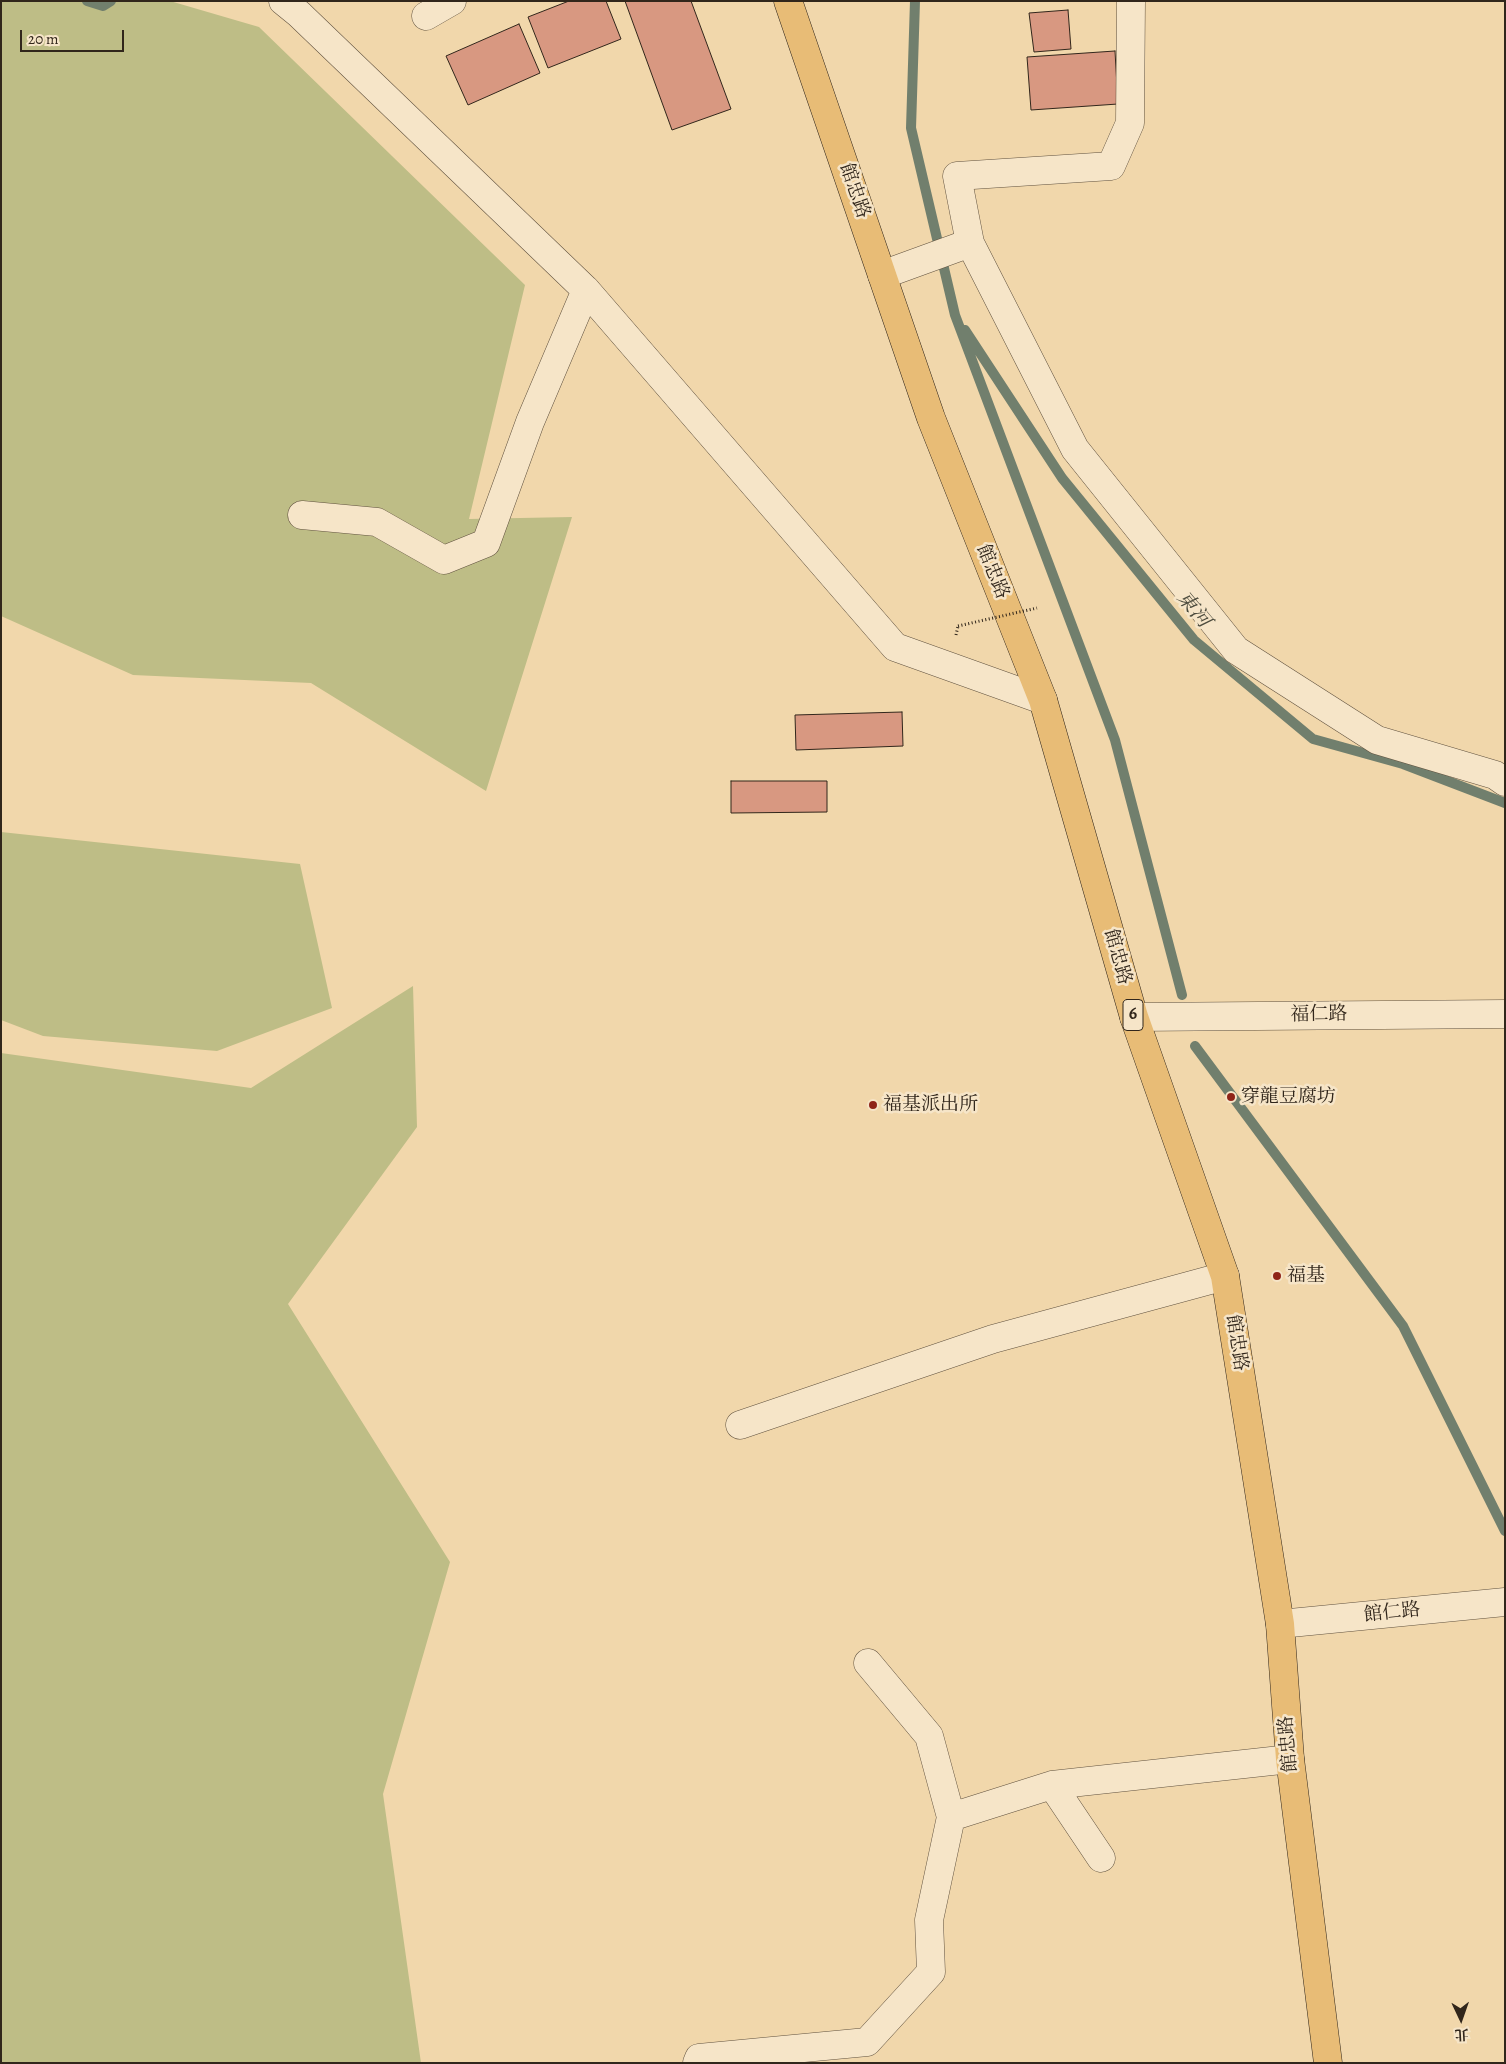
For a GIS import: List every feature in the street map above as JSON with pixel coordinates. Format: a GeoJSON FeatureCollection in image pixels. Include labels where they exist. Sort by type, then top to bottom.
{"type":"FeatureCollection","features":[{"type":"Feature","properties":{"kind":"main road","name":"館忠路"},"geometry":{"type":"LineString","coordinates":[[788,1],[931,418],[1043,700],[1134,1017],[1225,1276],[1280,1624],[1290,1759],[1328,2063]]}},
{"type":"Feature","properties":{"kind":"street"},"geometry":{"type":"LineString","coordinates":[[283,1],[586,290],[895,647],[1043,700]]}},
{"type":"Feature","properties":{"kind":"street"},"geometry":{"type":"LineString","coordinates":[[426,16],[452,1]]}},
{"type":"Feature","properties":{"kind":"street"},"geometry":{"type":"LineString","coordinates":[[1131,1],[1130,123],[1111,166],[957,176],[970,243],[1076,449],[1236,650],[1377,740],[1495,775],[1505,782]]}},
{"type":"Feature","properties":{"kind":"street"},"geometry":{"type":"LineString","coordinates":[[882,275],[970,243]]}},
{"type":"Feature","properties":{"kind":"street"},"geometry":{"type":"LineString","coordinates":[[302,515],[377,522],[444,560],[486,543],[530,422],[586,290]]}},
{"type":"Feature","properties":{"kind":"street","name":"福仁路"},"geometry":{"type":"LineString","coordinates":[[1134,1017],[1505,1014]]}},
{"type":"Feature","properties":{"kind":"street"},"geometry":{"type":"LineString","coordinates":[[740,1425],[993,1339],[1225,1276]]}},
{"type":"Feature","properties":{"kind":"street","name":"館仁路"},"geometry":{"type":"LineString","coordinates":[[1280,1624],[1505,1602]]}},
{"type":"Feature","properties":{"kind":"street"},"geometry":{"type":"LineString","coordinates":[[697,2063],[699,2058],[867,2042],[931,1972],[929,1920],[951,1817],[928,1736],[868,1663]]}},
{"type":"Feature","properties":{"kind":"street"},"geometry":{"type":"LineString","coordinates":[[951,1817],[1052,1785],[1290,1759]]}},
{"type":"Feature","properties":{"kind":"street"},"geometry":{"type":"LineString","coordinates":[[1052,1785],[1101,1858]]}},
{"type":"Feature","properties":{"kind":"path"},"geometry":{"type":"LineString","coordinates":[[958,626],[1037,608]]}},
{"type":"Feature","properties":{"kind":"shaded area"},"geometry":{"type":"Polygon","coordinates":[[[1,1],[170,1],[259,27],[525,285],[469,519],[572,517],[486,791],[311,683],[133,675],[1,616],[1,1]]]}},
{"type":"Feature","properties":{"kind":"shaded area"},"geometry":{"type":"Polygon","coordinates":[[[1,832],[300,864],[332,1008],[217,1051],[43,1036],[1,1020],[1,832]]]}},
{"type":"Feature","properties":{"kind":"shaded area"},"geometry":{"type":"Polygon","coordinates":[[[413,986],[417,1127],[288,1304],[450,1562],[383,1794],[421,2063],[1,2063],[1,1053],[251,1088],[413,986]]]}},
{"type":"Feature","properties":{"kind":"building"},"geometry":{"type":"Polygon","coordinates":[[[569,1],[606,1],[621,39],[548,68],[528,17],[569,1]]]}},
{"type":"Feature","properties":{"kind":"building"},"geometry":{"type":"Polygon","coordinates":[[[625,1],[691,1],[731,109],[672,130],[625,1]]]}},
{"type":"Feature","properties":{"kind":"building"},"geometry":{"type":"Polygon","coordinates":[[[1068,10],[1071,49],[1034,52],[1029,13],[1068,10]]]}},
{"type":"Feature","properties":{"kind":"building"},"geometry":{"type":"Polygon","coordinates":[[[519,24],[540,73],[468,105],[446,56],[519,24]]]}},
{"type":"Feature","properties":{"kind":"building"},"geometry":{"type":"Polygon","coordinates":[[[1115,51],[1118,104],[1031,110],[1027,57],[1115,51]]]}},
{"type":"Feature","properties":{"kind":"building"},"geometry":{"type":"Polygon","coordinates":[[[902,712],[903,746],[796,750],[795,715],[902,712]]]}},
{"type":"Feature","properties":{"kind":"building"},"geometry":{"type":"Polygon","coordinates":[[[731,781],[827,781],[827,812],[731,813],[731,781]]]}},
{"type":"Feature","properties":{"kind":"waterway"},"geometry":{"type":"LineString","coordinates":[[87,1],[103,6],[111,1]]}},
{"type":"Feature","properties":{"kind":"waterway"},"geometry":{"type":"LineString","coordinates":[[915,1],[911,128],[955,315],[1115,740],[1182,995]]}},
{"type":"Feature","properties":{"kind":"waterway","name":"東河"},"geometry":{"type":"LineString","coordinates":[[965,330],[1062,478],[1194,640],[1313,739],[1403,764],[1505,803]]}},
{"type":"Feature","properties":{"kind":"waterway"},"geometry":{"type":"LineString","coordinates":[[1195,1046],[1403,1326],[1505,1531]]}},
{"type":"Feature","properties":{"kind":"place","name":"穿龍豆腐坊"},"geometry":{"type":"Point","coordinates":[1231,1097]}},
{"type":"Feature","properties":{"kind":"place","name":"福基派出所"},"geometry":{"type":"Point","coordinates":[873,1105]}},
{"type":"Feature","properties":{"kind":"place","name":"福基"},"geometry":{"type":"Point","coordinates":[1277,1276]}}]}
